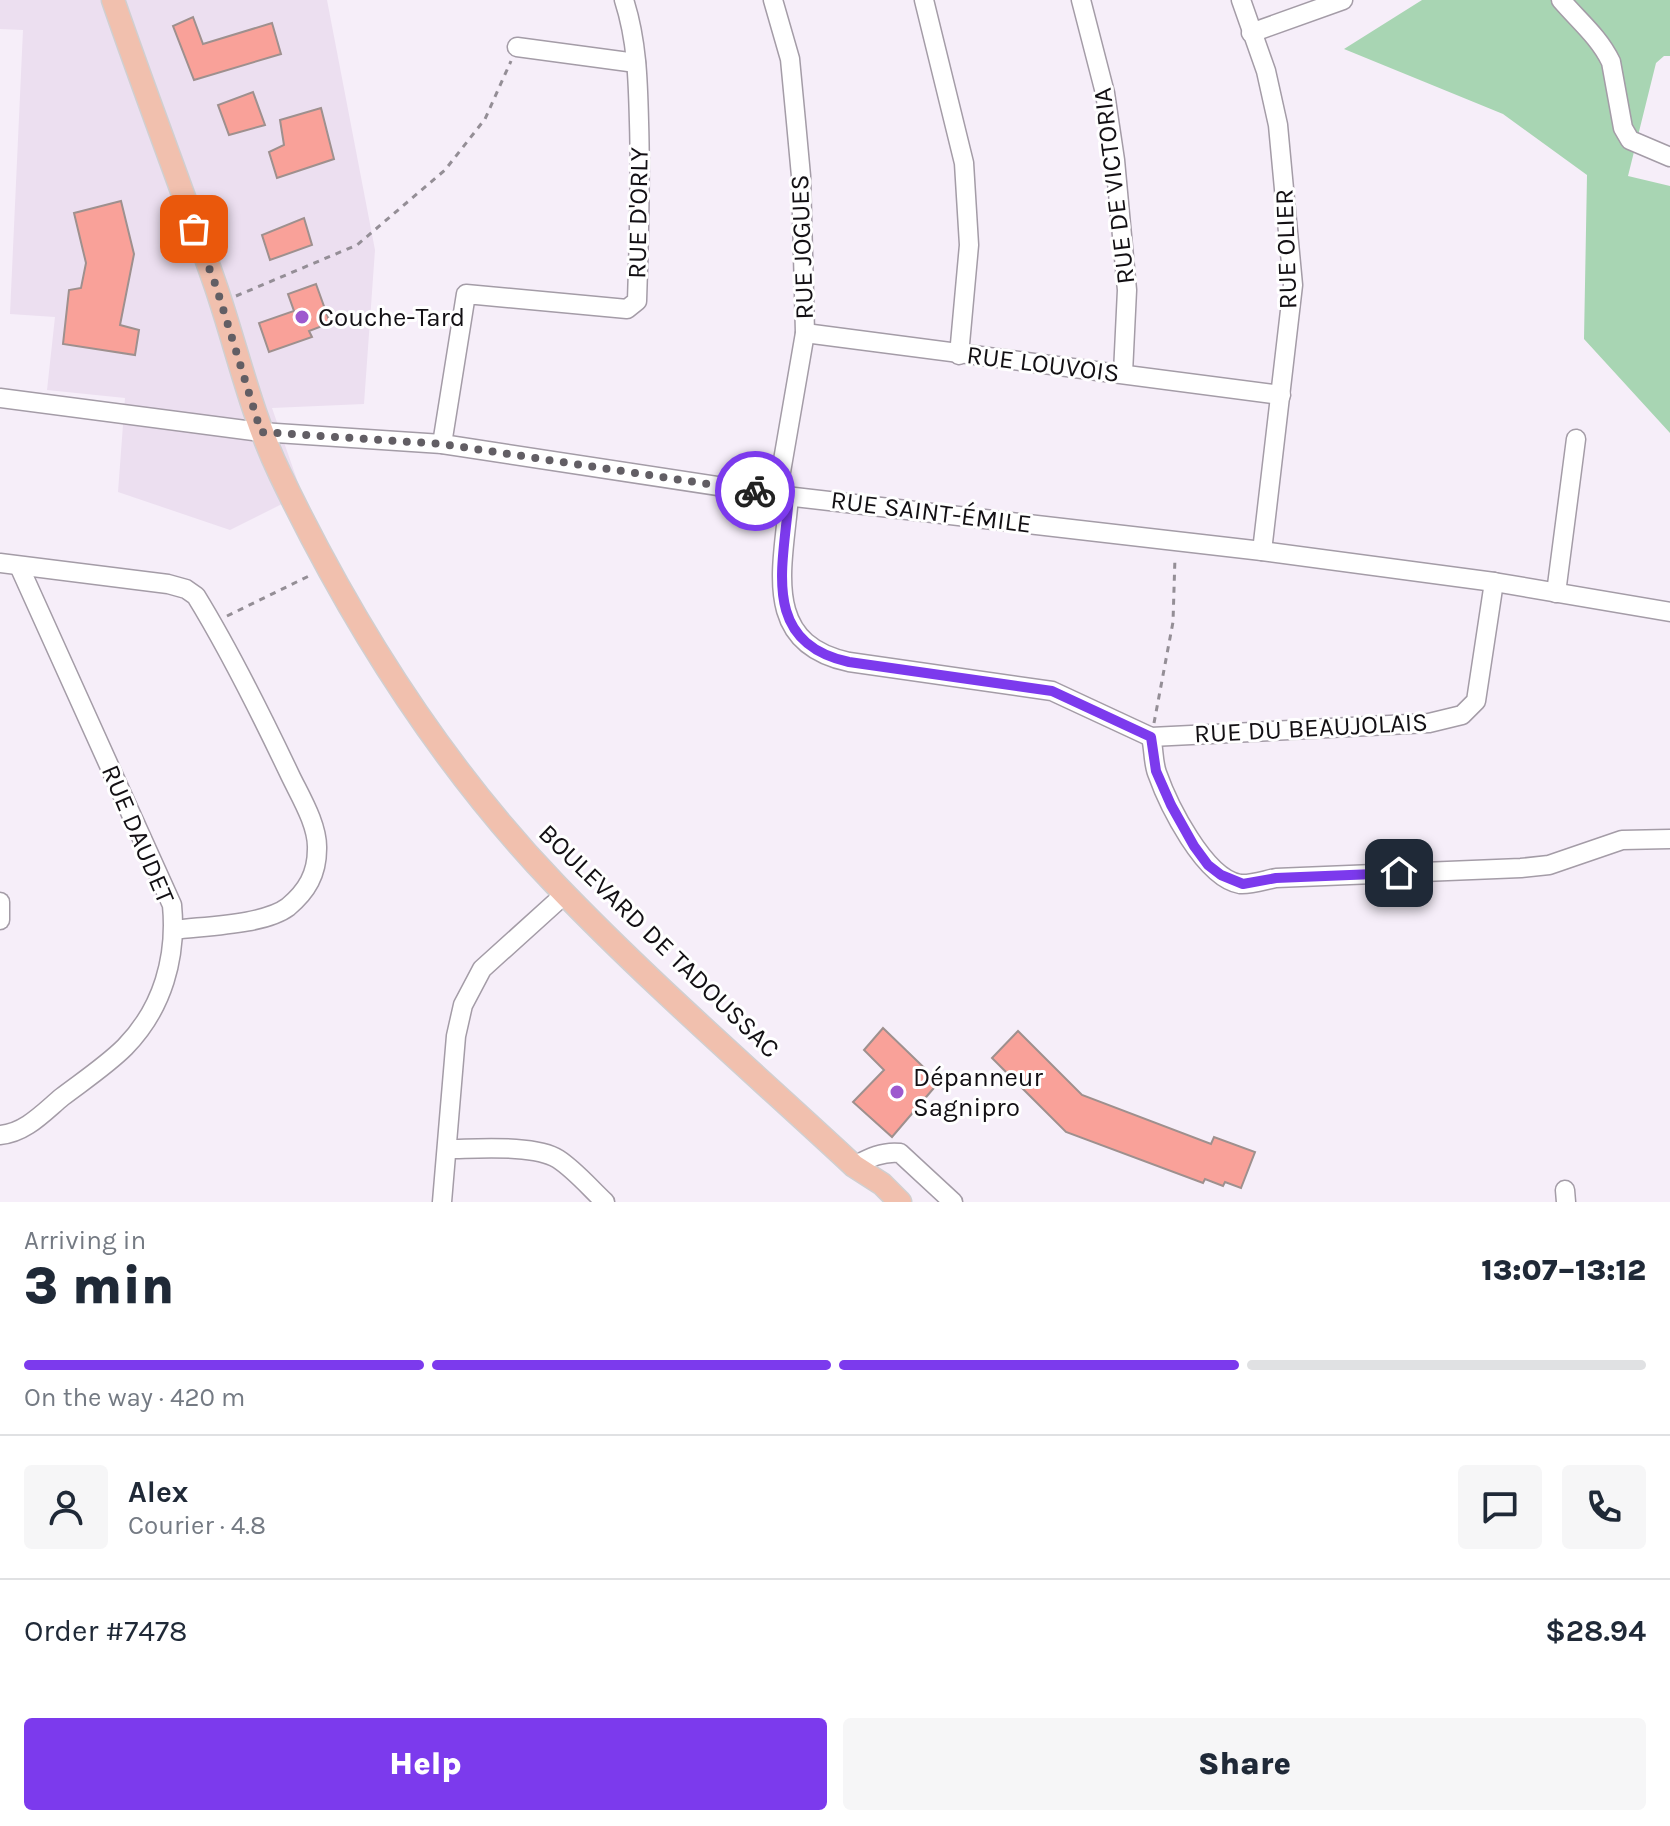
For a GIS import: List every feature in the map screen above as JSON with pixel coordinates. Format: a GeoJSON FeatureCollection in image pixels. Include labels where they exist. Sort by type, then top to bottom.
{"type":"FeatureCollection","features":[{"type":"Feature","properties":{"kind":"main road","name":"BOULEVARD DE TADOUSSAC"},"geometry":{"type":"LineString","coordinates":[[113,0],[221,303],[261,432],[328,567],[369,639],[420,717],[474,789],[565,894],[854,1166],[882,1184],[900,1202]]}},
{"type":"Feature","properties":{"kind":"main road","name":"BOULEVARD DE TADOUSSAC"},"geometry":{"type":"LineString","coordinates":[[854,1166],[879,1202]]}},
{"type":"Feature","properties":{"kind":"street","name":"RUE D'ORLY"},"geometry":{"type":"LineString","coordinates":[[442,444],[466,294],[627,309],[637,301],[641,173],[636,63],[632,26],[624,0]]}},
{"type":"Feature","properties":{"kind":"street","name":"RUE JOGUES"},"geometry":{"type":"LineString","coordinates":[[773,0],[790,59],[801,176],[805,333],[783,495]]}},
{"type":"Feature","properties":{"kind":"street"},"geometry":{"type":"LineString","coordinates":[[924,0],[964,163],[969,245],[959,355]]}},
{"type":"Feature","properties":{"kind":"street","name":"RUE DE VICTORIA"},"geometry":{"type":"LineString","coordinates":[[1081,0],[1105,93],[1115,160],[1127,290],[1123,373]]}},
{"type":"Feature","properties":{"kind":"street","name":"RUE OLIER"},"geometry":{"type":"LineString","coordinates":[[1241,0],[1266,71],[1278,125],[1293,285],[1262,551]]}},
{"type":"Feature","properties":{"kind":"street"},"geometry":{"type":"LineString","coordinates":[[1251,33],[1343,0]]}},
{"type":"Feature","properties":{"kind":"street"},"geometry":{"type":"LineString","coordinates":[[1561,0],[1600,40],[1611,62],[1623,128],[1630,140],[1670,157]]}},
{"type":"Feature","properties":{"kind":"street"},"geometry":{"type":"LineString","coordinates":[[517,47],[636,63]]}},
{"type":"Feature","properties":{"kind":"street","name":"RUE LOUVOIS"},"geometry":{"type":"LineString","coordinates":[[805,333],[1281,395]]}},
{"type":"Feature","properties":{"kind":"street","name":"RUE SAINT-ÉMILE"},"geometry":{"type":"LineString","coordinates":[[0,398],[261,432],[442,444],[783,495],[1262,551],[1494,582],[1670,612]]}},
{"type":"Feature","properties":{"kind":"street"},"geometry":{"type":"LineString","coordinates":[[1556,593],[1576,439]]}},
{"type":"Feature","properties":{"kind":"street","name":"RUE DU BEAUJOLAIS"},"geometry":{"type":"LineString","coordinates":[[783,495],[785,611],[789,624],[809,646],[833,659],[849,662],[1052,691],[1151,737],[1429,723],[1462,715],[1476,701],[1494,582]]}},
{"type":"Feature","properties":{"kind":"street"},"geometry":{"type":"LineString","coordinates":[[0,563],[168,584],[186,589],[196,596],[248,687],[311,821],[318,846],[315,868],[306,889],[280,912],[243,921],[174,930]]}},
{"type":"Feature","properties":{"kind":"street","name":"RUE DAUDET"},"geometry":{"type":"LineString","coordinates":[[0,1135],[22,1130],[125,1047],[152,1012],[166,982],[174,930],[172,905],[19,566]]}},
{"type":"Feature","properties":{"kind":"street"},"geometry":{"type":"LineString","coordinates":[[1151,737],[1156,771],[1188,836],[1208,865],[1221,875],[1243,884],[1276,878],[1521,868],[1549,865],[1622,840],[1670,839]]}},
{"type":"Feature","properties":{"kind":"street"},"geometry":{"type":"LineString","coordinates":[[442,1202],[456,1036],[463,1005],[472,983],[500,950],[565,894]]}},
{"type":"Feature","properties":{"kind":"street"},"geometry":{"type":"LineString","coordinates":[[0,902],[0,920]]}},
{"type":"Feature","properties":{"kind":"street"},"geometry":{"type":"LineString","coordinates":[[447,1149],[527,1151],[557,1158],[605,1202]]}},
{"type":"Feature","properties":{"kind":"street"},"geometry":{"type":"LineString","coordinates":[[854,1166],[876,1155],[900,1153],[953,1202]]}},
{"type":"Feature","properties":{"kind":"path"},"geometry":{"type":"LineString","coordinates":[[221,303],[357,245],[445,170],[485,119],[517,47]]}},
{"type":"Feature","properties":{"kind":"path"},"geometry":{"type":"LineString","coordinates":[[1151,737],[1173,622],[1175,541]]}},
{"type":"Feature","properties":{"kind":"path"},"geometry":{"type":"LineString","coordinates":[[212,623],[328,567]]}},
{"type":"Feature","properties":{"kind":"shaded area"},"geometry":{"type":"Polygon","coordinates":[[[0,0],[327,0],[375,250],[364,404],[272,408],[302,494],[230,530],[118,492],[125,398],[47,390],[55,317],[10,314],[23,30],[0,29],[0,0]]]}},
{"type":"Feature","properties":{"kind":"green space"},"geometry":{"type":"Polygon","coordinates":[[[1422,0],[1670,0],[1670,56],[1664,56],[1656,63],[1628,176],[1670,186],[1670,433],[1584,339],[1587,175],[1503,114],[1344,49],[1422,0]]]}},
{"type":"Feature","properties":{"kind":"building"},"geometry":{"type":"Polygon","coordinates":[[[193,17],[203,44],[272,23],[281,54],[194,80],[173,26],[193,17]]]}},
{"type":"Feature","properties":{"kind":"building"},"geometry":{"type":"Polygon","coordinates":[[[253,92],[265,125],[229,135],[218,105],[253,92]]]}},
{"type":"Feature","properties":{"kind":"building"},"geometry":{"type":"Polygon","coordinates":[[[321,108],[334,159],[277,178],[269,152],[284,145],[280,120],[321,108]]]}},
{"type":"Feature","properties":{"kind":"building"},"geometry":{"type":"Polygon","coordinates":[[[121,201],[134,254],[120,325],[139,330],[135,355],[63,344],[69,290],[81,288],[86,263],[74,213],[121,201]]]}},
{"type":"Feature","properties":{"kind":"building"},"geometry":{"type":"Polygon","coordinates":[[[304,218],[312,245],[270,260],[262,235],[304,218]]]}},
{"type":"Feature","properties":{"kind":"building","name":"Couche-Tard"},"geometry":{"type":"Polygon","coordinates":[[[316,284],[330,323],[309,331],[312,337],[269,352],[259,323],[294,311],[288,294],[316,284]]]}},
{"type":"Feature","properties":{"kind":"building","name":"Dépanneur Sagnipro"},"geometry":{"type":"Polygon","coordinates":[[[883,1028],[939,1082],[892,1137],[853,1102],[884,1070],[864,1050],[883,1028]]]}},
{"type":"Feature","properties":{"kind":"building"},"geometry":{"type":"Polygon","coordinates":[[[1018,1031],[1082,1095],[1211,1144],[1214,1137],[1255,1152],[1241,1188],[1225,1182],[1223,1186],[1205,1179],[1203,1183],[1066,1132],[992,1058],[1018,1031]]]}},
{"type":"Feature","properties":{"kind":"way so far"},"geometry":{"type":"LineString","coordinates":[[194,229],[216,286],[261,432],[442,444],[755,491]]}},
{"type":"Feature","properties":{"kind":"place","name":"Couche-Tard"},"geometry":{"type":"Point","coordinates":[302,317]}},
{"type":"Feature","properties":{"kind":"place","name":"Dépanneur Sagnipro"},"geometry":{"type":"Point","coordinates":[897,1092]}},
{"type":"Feature","properties":{"kind":"route"},"geometry":{"type":"LineString","coordinates":[[755,491],[789,496],[783,590],[785,611],[789,624],[809,646],[833,659],[849,662],[1052,691],[1151,737],[1156,771],[1188,836],[1208,865],[1233,882],[1243,884],[1276,878],[1399,873]]}}]}
